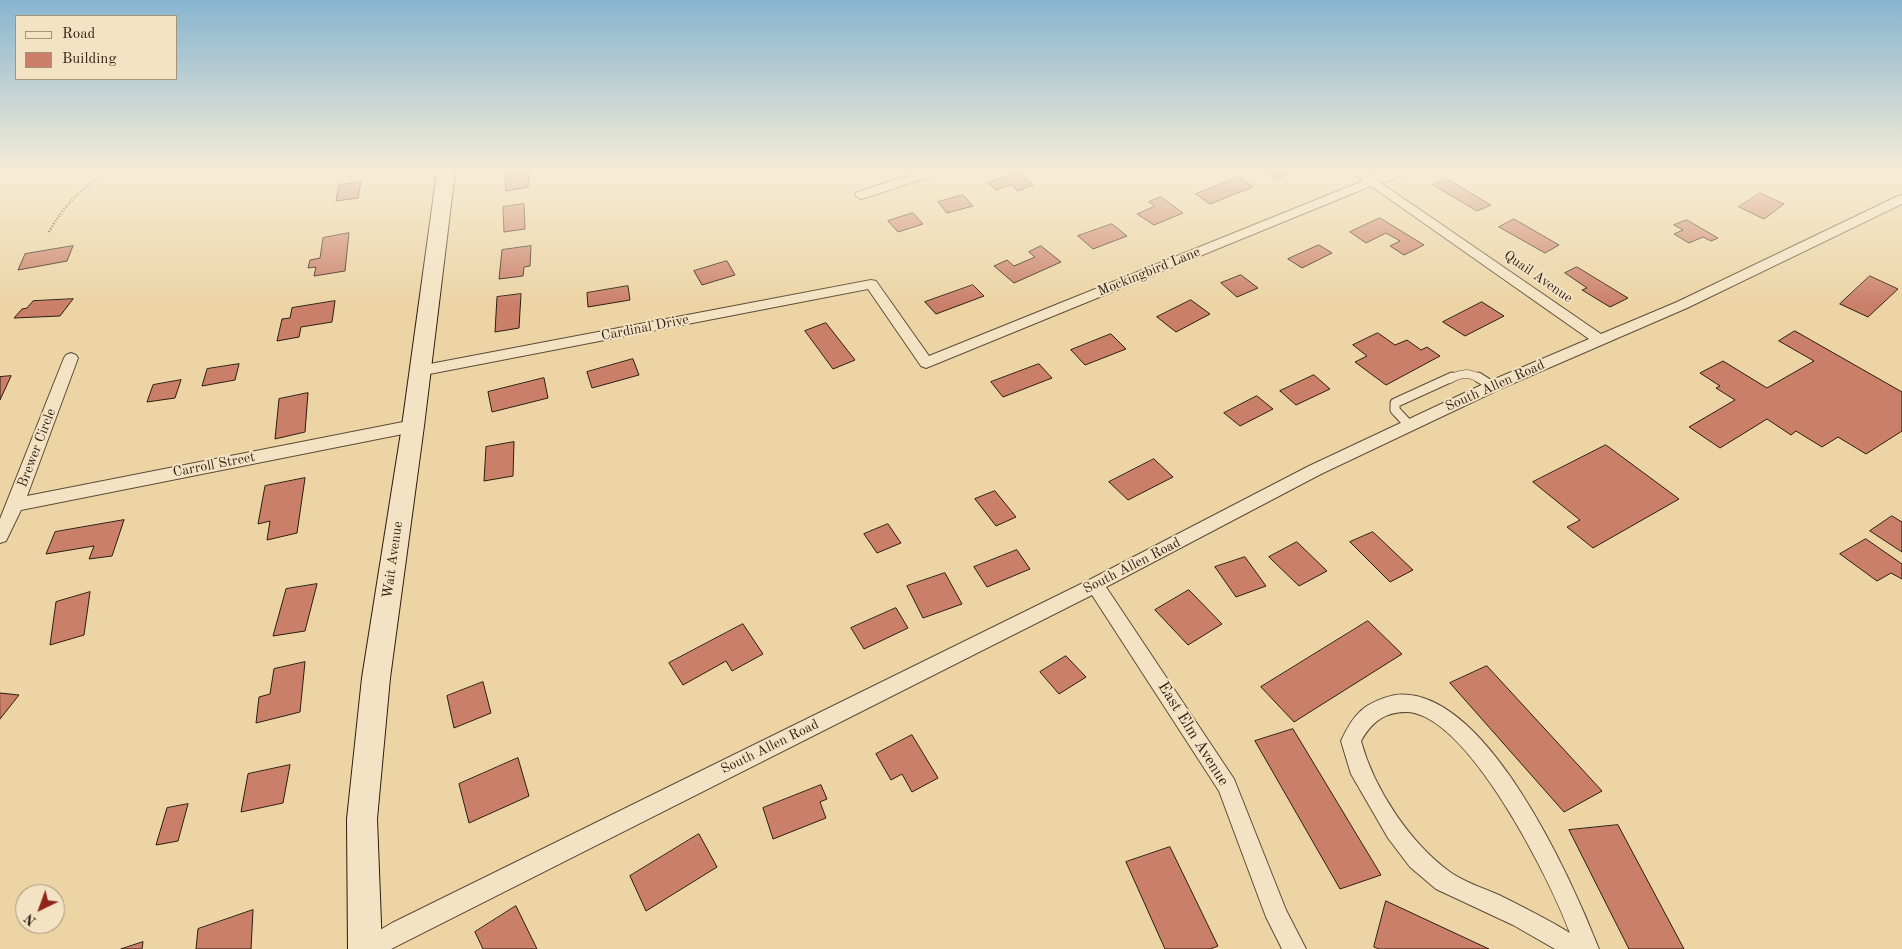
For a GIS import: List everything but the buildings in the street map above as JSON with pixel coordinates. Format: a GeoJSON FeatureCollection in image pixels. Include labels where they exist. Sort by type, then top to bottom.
{"type":"FeatureCollection","features":[{"type":"Feature","properties":{"kind":"main road","name":"Wait Avenue"},"geometry":{"type":"LineString","coordinates":[[365,949],[362,819],[376,678],[413,426],[440,216]]}},
{"type":"Feature","properties":{"kind":"street","name":"Mockingbird Lane"},"geometry":{"type":"LineString","coordinates":[[871,284],[926,363],[1287,216]]}},
{"type":"Feature","properties":{"kind":"street","name":"Quail Avenue"},"geometry":{"type":"LineString","coordinates":[[1421,216],[1601,341]]}},
{"type":"Feature","properties":{"kind":"street","name":"South Allen Road"},"geometry":{"type":"LineString","coordinates":[[369,949],[400,931],[1094,586],[1315,470],[1492,386],[1682,305],[1866,216]]}},
{"type":"Feature","properties":{"kind":"street","name":"Cardinal Drive"},"geometry":{"type":"LineString","coordinates":[[419,371],[871,284]]}},
{"type":"Feature","properties":{"kind":"street","name":"Brewer Circle"},"geometry":{"type":"LineString","coordinates":[[0,536],[15,504],[71,358]]}},
{"type":"Feature","properties":{"kind":"street","name":"Carroll Street"},"geometry":{"type":"LineString","coordinates":[[15,504],[413,426]]}},
{"type":"Feature","properties":{"kind":"street","name":"East Elm Avenue"},"geometry":{"type":"LineString","coordinates":[[1094,586],[1148,663],[1227,786],[1277,917],[1295,949]]}},
{"type":"Feature","properties":{"kind":"street"},"geometry":{"type":"LineString","coordinates":[[1577,949],[1521,917],[1444,881],[1418,859],[1395,831],[1358,767],[1351,741],[1359,723],[1375,709],[1400,702],[1428,708],[1456,729],[1491,770],[1527,820],[1552,865],[1576,917],[1588,949]]}},
{"type":"Feature","properties":{"kind":"lane"},"geometry":{"type":"LineString","coordinates":[[1409,425],[1395,410],[1395,403],[1462,373],[1474,375],[1492,386]]}},
{"type":"Feature","properties":{"kind":"path"},"geometry":{"type":"LineString","coordinates":[[49,232],[58,216]]}}]}
